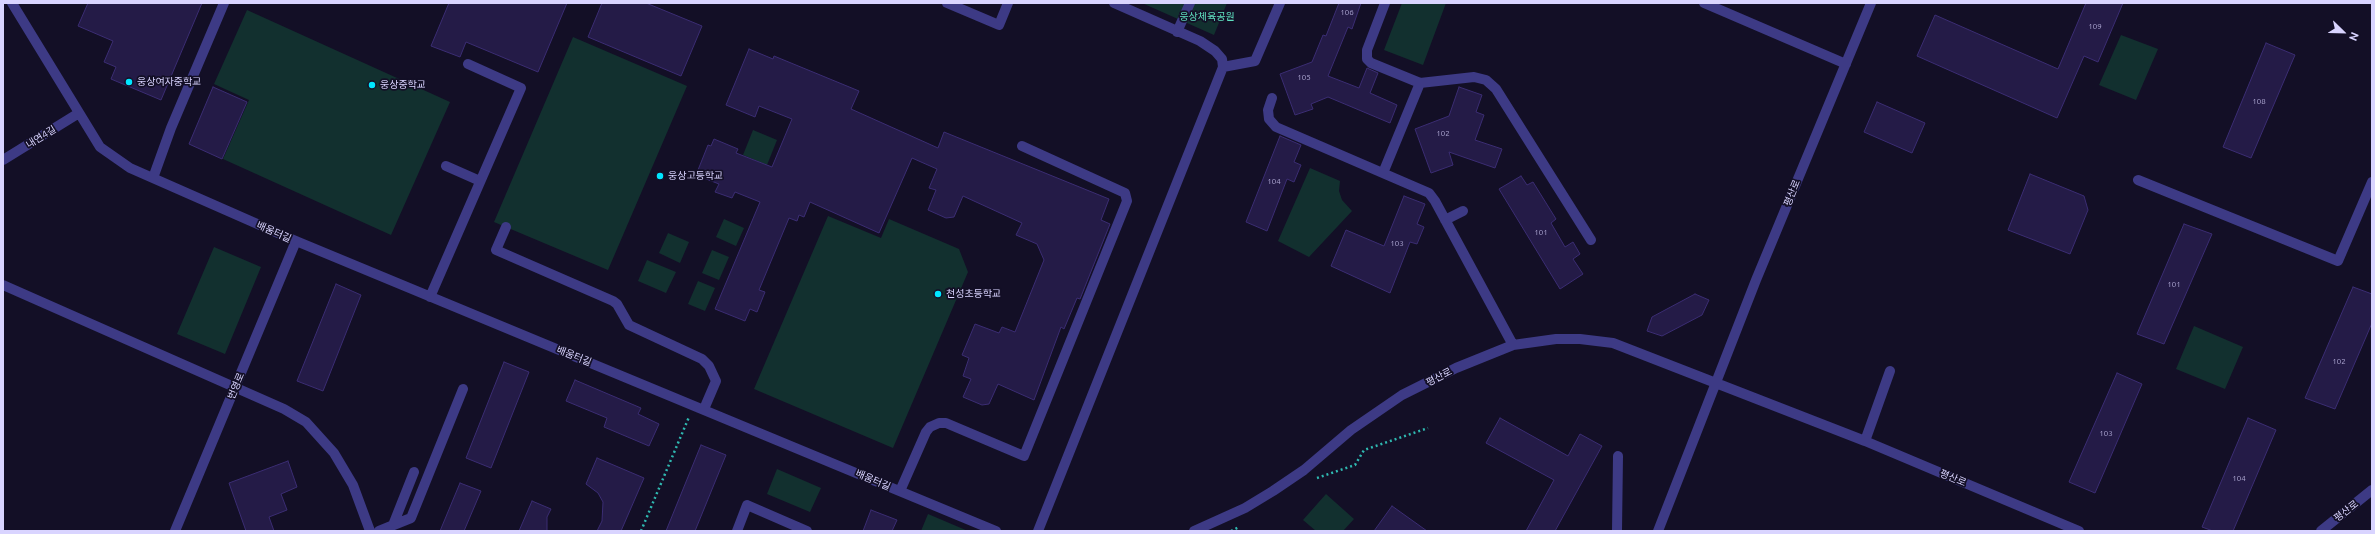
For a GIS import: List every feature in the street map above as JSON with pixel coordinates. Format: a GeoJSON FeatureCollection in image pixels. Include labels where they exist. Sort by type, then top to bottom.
{"type":"FeatureCollection","features":[{"type":"Feature","properties":{"kind":"street","name":"배움터길"},"geometry":{"type":"LineString","coordinates":[[12,3],[100,147],[118,161],[152,178],[296,241],[996,531]]}},
{"type":"Feature","properties":{"kind":"street"},"geometry":{"type":"LineString","coordinates":[[152,178],[171,128],[224,3]]}},
{"type":"Feature","properties":{"kind":"street"},"geometry":{"type":"LineString","coordinates":[[947,3],[999,25],[1008,3]]}},
{"type":"Feature","properties":{"kind":"street"},"geometry":{"type":"LineString","coordinates":[[1038,531],[1224,67],[1222,59],[1216,51],[1200,41],[1114,3]]}},
{"type":"Feature","properties":{"kind":"street"},"geometry":{"type":"LineString","coordinates":[[1177,32],[1190,3]]}},
{"type":"Feature","properties":{"kind":"street"},"geometry":{"type":"LineString","coordinates":[[1224,67],[1255,61],[1280,3]]}},
{"type":"Feature","properties":{"kind":"street"},"geometry":{"type":"LineString","coordinates":[[1385,3],[1366,50],[1367,59],[1420,83],[1474,77],[1486,80],[1496,89],[1591,240]]}},
{"type":"Feature","properties":{"kind":"street"},"geometry":{"type":"LineString","coordinates":[[1704,3],[1846,64]]}},
{"type":"Feature","properties":{"kind":"street","name":"평산로"},"geometry":{"type":"LineString","coordinates":[[1658,531],[1715,383],[1871,3]]}},
{"type":"Feature","properties":{"kind":"street"},"geometry":{"type":"LineString","coordinates":[[430,297],[521,88],[468,64]]}},
{"type":"Feature","properties":{"kind":"street"},"geometry":{"type":"LineString","coordinates":[[1383,174],[1420,83]]}},
{"type":"Feature","properties":{"kind":"street"},"geometry":{"type":"LineString","coordinates":[[1272,98],[1268,110],[1269,120],[1276,127],[1429,193],[1513,346]]}},
{"type":"Feature","properties":{"kind":"street","name":"내연4길"},"geometry":{"type":"LineString","coordinates":[[3,160],[79,113]]}},
{"type":"Feature","properties":{"kind":"street"},"geometry":{"type":"LineString","coordinates":[[900,491],[926,432],[930,427],[939,423],[946,423],[1024,456],[1127,201],[1124,194],[1022,146]]}},
{"type":"Feature","properties":{"kind":"street"},"geometry":{"type":"LineString","coordinates":[[446,166],[480,181]]}},
{"type":"Feature","properties":{"kind":"street"},"geometry":{"type":"LineString","coordinates":[[2138,180],[2338,261],[2372,182]]}},
{"type":"Feature","properties":{"kind":"street"},"geometry":{"type":"LineString","coordinates":[[1445,220],[1463,211]]}},
{"type":"Feature","properties":{"kind":"street"},"geometry":{"type":"LineString","coordinates":[[506,226],[496,250],[613,301],[629,325],[702,359],[709,366],[716,381],[704,409]]}},
{"type":"Feature","properties":{"kind":"street","name":"번영로"},"geometry":{"type":"LineString","coordinates":[[175,531],[296,241]]}},
{"type":"Feature","properties":{"kind":"street"},"geometry":{"type":"LineString","coordinates":[[3,286],[235,387],[284,409],[306,422],[334,453],[353,485],[370,531]]}},
{"type":"Feature","properties":{"kind":"street","name":"평산로"},"geometry":{"type":"LineString","coordinates":[[1194,531],[1245,508],[1273,491],[1304,470],[1351,430],[1402,395],[1456,368],[1513,346],[1556,339],[1580,339],[1613,343],[1865,441],[2079,531]]}},
{"type":"Feature","properties":{"kind":"street"},"geometry":{"type":"LineString","coordinates":[[1865,441],[1890,371]]}},
{"type":"Feature","properties":{"kind":"street"},"geometry":{"type":"LineString","coordinates":[[379,531],[411,518],[464,389]]}},
{"type":"Feature","properties":{"kind":"street"},"geometry":{"type":"LineString","coordinates":[[1617,531],[1618,456]]}},
{"type":"Feature","properties":{"kind":"street"},"geometry":{"type":"LineString","coordinates":[[393,525],[414,472]]}},
{"type":"Feature","properties":{"kind":"street","name":"평산로"},"geometry":{"type":"LineString","coordinates":[[2321,531],[2372,490]]}},
{"type":"Feature","properties":{"kind":"street"},"geometry":{"type":"LineString","coordinates":[[737,531],[747,505],[807,531]]}},
{"type":"Feature","properties":{"kind":"path"},"geometry":{"type":"LineString","coordinates":[[641,531],[694,405]]}},
{"type":"Feature","properties":{"kind":"path"},"geometry":{"type":"LineString","coordinates":[[1355,465],[1364,450],[1428,428]]}},
{"type":"Feature","properties":{"kind":"green space","name":"웅상체육공원"},"geometry":{"type":"Polygon","coordinates":[[[1142,3],[1227,3],[1214,35],[1142,3]]]}},
{"type":"Feature","properties":{"kind":"green space"},"geometry":{"type":"Polygon","coordinates":[[[1402,3],[1446,3],[1423,65],[1384,50],[1402,3]]]}},
{"type":"Feature","properties":{"kind":"green space"},"geometry":{"type":"Polygon","coordinates":[[[247,10],[450,102],[391,235],[223,159],[249,100],[214,84],[247,10]]]}},
{"type":"Feature","properties":{"kind":"green space"},"geometry":{"type":"Polygon","coordinates":[[[2121,35],[2158,49],[2136,100],[2099,85],[2121,35]]]}},
{"type":"Feature","properties":{"kind":"green space"},"geometry":{"type":"Polygon","coordinates":[[[573,37],[687,86],[608,270],[494,222],[573,37]]]}},
{"type":"Feature","properties":{"kind":"green space"},"geometry":{"type":"Polygon","coordinates":[[[753,130],[777,140],[767,165],[743,155],[753,130]]]}},
{"type":"Feature","properties":{"kind":"green space"},"geometry":{"type":"Polygon","coordinates":[[[1310,168],[1340,181],[1339,191],[1342,200],[1352,211],[1309,257],[1278,241],[1310,168]]]}},
{"type":"Feature","properties":{"kind":"green space"},"geometry":{"type":"Polygon","coordinates":[[[828,216],[881,238],[889,219],[959,249],[968,272],[893,448],[754,389],[828,216]]]}},
{"type":"Feature","properties":{"kind":"green space"},"geometry":{"type":"Polygon","coordinates":[[[724,219],[744,228],[736,246],[716,237],[724,219]]]}},
{"type":"Feature","properties":{"kind":"green space"},"geometry":{"type":"Polygon","coordinates":[[[668,233],[689,242],[680,263],[659,253],[668,233]]]}},
{"type":"Feature","properties":{"kind":"green space"},"geometry":{"type":"Polygon","coordinates":[[[214,247],[261,267],[225,354],[177,334],[214,247]]]}},
{"type":"Feature","properties":{"kind":"green space"},"geometry":{"type":"Polygon","coordinates":[[[712,250],[729,257],[719,280],[702,273],[712,250]]]}},
{"type":"Feature","properties":{"kind":"green space"},"geometry":{"type":"Polygon","coordinates":[[[647,260],[676,272],[666,293],[638,281],[647,260]]]}},
{"type":"Feature","properties":{"kind":"green space"},"geometry":{"type":"Polygon","coordinates":[[[698,281],[715,288],[705,311],[688,304],[698,281]]]}},
{"type":"Feature","properties":{"kind":"green space"},"geometry":{"type":"Polygon","coordinates":[[[2194,326],[2243,347],[2225,389],[2176,369],[2194,326]]]}},
{"type":"Feature","properties":{"kind":"green space"},"geometry":{"type":"Polygon","coordinates":[[[777,469],[821,488],[810,512],[767,494],[777,469]]]}},
{"type":"Feature","properties":{"kind":"green space"},"geometry":{"type":"Polygon","coordinates":[[[1326,494],[1354,519],[1343,531],[1316,531],[1303,520],[1326,494]]]}},
{"type":"Feature","properties":{"kind":"green space"},"geometry":{"type":"Polygon","coordinates":[[[928,514],[968,531],[921,531],[928,514]]]}},
{"type":"Feature","properties":{"kind":"building"},"geometry":{"type":"Polygon","coordinates":[[[88,3],[202,3],[161,100],[111,79],[116,67],[104,62],[113,41],[78,26],[88,3]]]}},
{"type":"Feature","properties":{"kind":"building"},"geometry":{"type":"Polygon","coordinates":[[[449,3],[567,3],[538,72],[466,42],[460,57],[431,46],[449,3]]]}},
{"type":"Feature","properties":{"kind":"building"},"geometry":{"type":"Polygon","coordinates":[[[602,3],[646,3],[702,26],[681,76],[588,37],[602,3]]]}},
{"type":"Feature","properties":{"kind":"building"},"geometry":{"type":"Polygon","coordinates":[[[1339,3],[1361,3],[1352,29],[1348,27],[1328,76],[1359,88],[1367,68],[1378,73],[1370,93],[1397,105],[1390,123],[1328,97],[1311,104],[1313,109],[1295,115],[1280,74],[1312,62],[1323,35],[1326,36],[1339,3]]]}},
{"type":"Feature","properties":{"kind":"building"},"geometry":{"type":"Polygon","coordinates":[[[2086,3],[2123,3],[2098,62],[2084,56],[2057,118],[1917,56],[1935,15],[2058,69],[2086,3]]]}},
{"type":"Feature","properties":{"kind":"building"},"geometry":{"type":"Polygon","coordinates":[[[2266,43],[2295,55],[2251,158],[2223,147],[2266,43]]]}},
{"type":"Feature","properties":{"kind":"building"},"geometry":{"type":"Polygon","coordinates":[[[749,49],[773,59],[774,56],[859,91],[851,109],[938,148],[944,132],[1109,199],[1101,220],[1110,224],[1080,299],[1077,298],[1064,329],[1061,327],[1034,400],[998,384],[989,404],[982,405],[963,397],[971,379],[963,376],[969,358],[962,355],[975,324],[999,333],[1002,327],[1015,332],[1044,260],[1037,244],[1016,235],[1022,223],[963,196],[954,217],[946,218],[928,210],[936,190],[929,188],[937,169],[912,158],[879,233],[810,202],[804,217],[799,215],[797,221],[789,218],[759,290],[765,292],[757,312],[750,309],[745,321],[715,309],[760,202],[735,192],[732,198],[715,192],[719,184],[696,175],[708,145],[711,146],[714,139],[738,149],[736,153],[772,167],[792,119],[759,106],[755,117],[726,105],[749,49]]]}},
{"type":"Feature","properties":{"kind":"building"},"geometry":{"type":"Polygon","coordinates":[[[213,87],[247,102],[222,159],[189,144],[213,87]]]}},
{"type":"Feature","properties":{"kind":"building"},"geometry":{"type":"Polygon","coordinates":[[[1459,87],[1482,95],[1476,112],[1484,115],[1475,140],[1502,149],[1495,168],[1449,152],[1453,165],[1431,173],[1415,129],[1449,116],[1459,87]]]}},
{"type":"Feature","properties":{"kind":"building"},"geometry":{"type":"Polygon","coordinates":[[[1877,102],[1925,123],[1912,153],[1864,132],[1877,102]]]}},
{"type":"Feature","properties":{"kind":"building"},"geometry":{"type":"Polygon","coordinates":[[[1280,136],[1301,145],[1294,162],[1301,165],[1294,182],[1287,179],[1267,231],[1246,222],[1280,136]]]}},
{"type":"Feature","properties":{"kind":"building"},"geometry":{"type":"Polygon","coordinates":[[[2030,174],[2084,196],[2088,210],[2070,254],[2008,230],[2030,174]]]}},
{"type":"Feature","properties":{"kind":"building"},"geometry":{"type":"Polygon","coordinates":[[[1521,176],[1527,185],[1533,182],[1556,219],[1551,223],[1565,247],[1573,242],[1580,254],[1573,259],[1583,274],[1560,289],[1499,189],[1521,176]]]}},
{"type":"Feature","properties":{"kind":"building"},"geometry":{"type":"Polygon","coordinates":[[[1404,196],[1425,204],[1417,224],[1424,227],[1417,244],[1410,242],[1390,293],[1331,266],[1346,230],[1384,246],[1404,196]]]}},
{"type":"Feature","properties":{"kind":"building"},"geometry":{"type":"Polygon","coordinates":[[[2184,224],[2212,234],[2164,344],[2137,334],[2184,224]]]}},
{"type":"Feature","properties":{"kind":"building"},"geometry":{"type":"Polygon","coordinates":[[[336,284],[361,295],[323,391],[297,381],[336,284]]]}},
{"type":"Feature","properties":{"kind":"building"},"geometry":{"type":"Polygon","coordinates":[[[2353,287],[2372,294],[2372,323],[2335,409],[2305,398],[2353,287]]]}},
{"type":"Feature","properties":{"kind":"building"},"geometry":{"type":"Polygon","coordinates":[[[1695,294],[1709,300],[1702,315],[1662,336],[1647,331],[1652,317],[1695,294]]]}},
{"type":"Feature","properties":{"kind":"building"},"geometry":{"type":"Polygon","coordinates":[[[504,362],[529,372],[491,468],[466,458],[504,362]]]}},
{"type":"Feature","properties":{"kind":"building"},"geometry":{"type":"Polygon","coordinates":[[[2117,373],[2142,384],[2095,493],[2069,482],[2117,373]]]}},
{"type":"Feature","properties":{"kind":"building"},"geometry":{"type":"Polygon","coordinates":[[[575,380],[641,408],[638,414],[659,424],[649,446],[604,427],[607,418],[566,401],[575,380]]]}},
{"type":"Feature","properties":{"kind":"building"},"geometry":{"type":"Polygon","coordinates":[[[1500,418],[1568,456],[1580,434],[1602,446],[1555,531],[1526,531],[1554,480],[1486,443],[1500,418]]]}},
{"type":"Feature","properties":{"kind":"building"},"geometry":{"type":"Polygon","coordinates":[[[2248,418],[2276,430],[2233,531],[2213,531],[2202,527],[2248,418]]]}},
{"type":"Feature","properties":{"kind":"building"},"geometry":{"type":"Polygon","coordinates":[[[701,445],[726,455],[695,531],[666,531],[701,445]]]}},
{"type":"Feature","properties":{"kind":"building"},"geometry":{"type":"Polygon","coordinates":[[[597,458],[644,478],[621,531],[597,531],[602,521],[603,502],[598,493],[586,484],[597,458]]]}},
{"type":"Feature","properties":{"kind":"building"},"geometry":{"type":"Polygon","coordinates":[[[288,461],[297,487],[281,494],[287,510],[269,517],[274,531],[246,531],[229,483],[288,461]]]}},
{"type":"Feature","properties":{"kind":"building"},"geometry":{"type":"Polygon","coordinates":[[[460,483],[481,491],[464,531],[440,531],[460,483]]]}},
{"type":"Feature","properties":{"kind":"building"},"geometry":{"type":"Polygon","coordinates":[[[532,501],[551,509],[547,517],[547,531],[519,531],[532,501]]]}},
{"type":"Feature","properties":{"kind":"building"},"geometry":{"type":"Polygon","coordinates":[[[1392,506],[1427,531],[1374,531],[1392,506]]]}},
{"type":"Feature","properties":{"kind":"building"},"geometry":{"type":"Polygon","coordinates":[[[871,510],[897,520],[892,531],[863,531],[871,510]]]}},
{"type":"Feature","properties":{"kind":"place","name":"웅상여자중학교"},"geometry":{"type":"Point","coordinates":[129,82]}},
{"type":"Feature","properties":{"kind":"place","name":"웅상중학교"},"geometry":{"type":"Point","coordinates":[372,85]}},
{"type":"Feature","properties":{"kind":"place","name":"웅상고등학교"},"geometry":{"type":"Point","coordinates":[660,176]}},
{"type":"Feature","properties":{"kind":"place","name":"천성초등학교"},"geometry":{"type":"Point","coordinates":[938,294]}}]}
